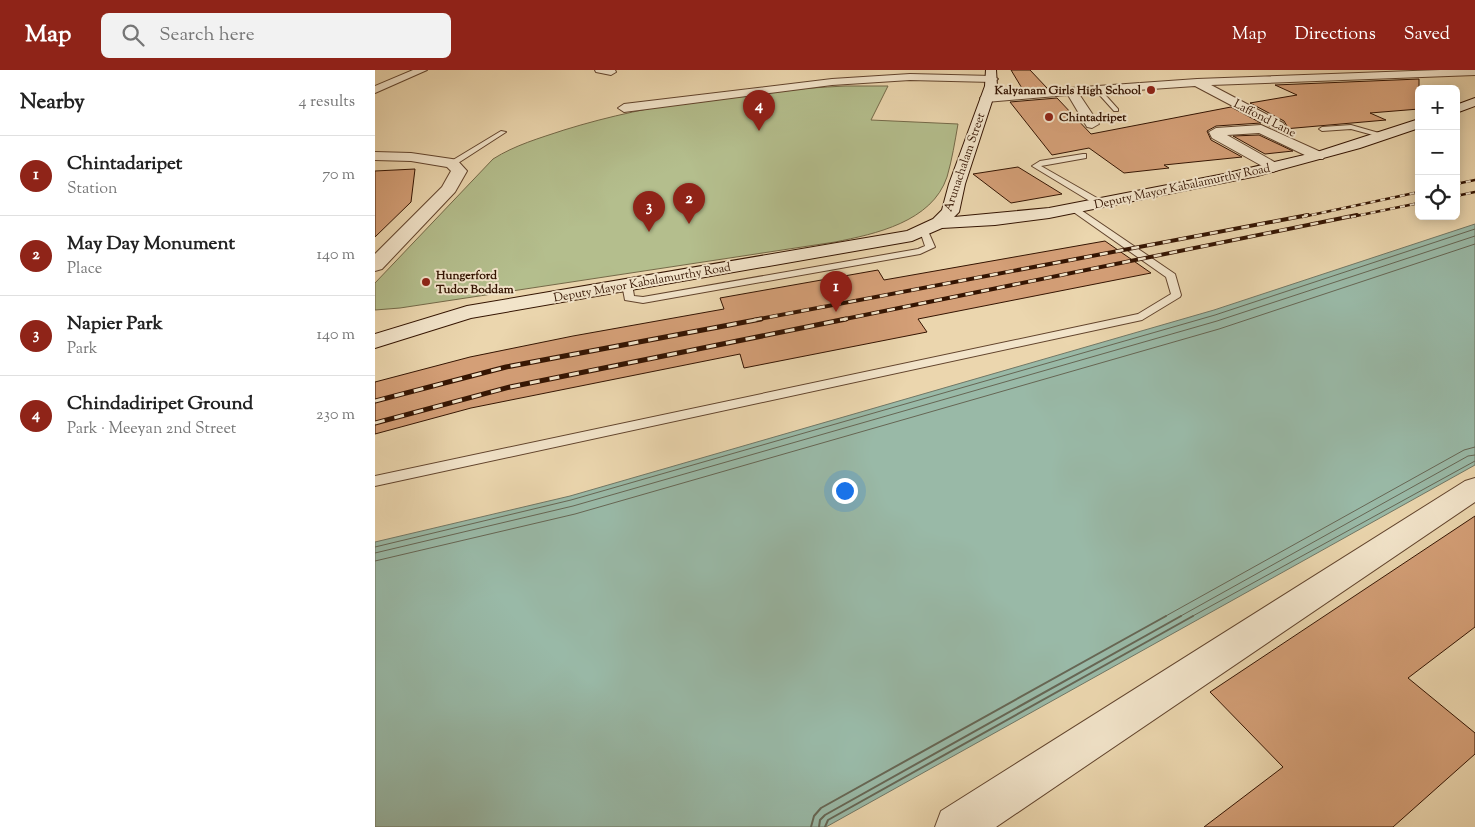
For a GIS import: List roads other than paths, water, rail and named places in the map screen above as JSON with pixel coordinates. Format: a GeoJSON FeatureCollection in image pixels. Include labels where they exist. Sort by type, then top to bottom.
{"type":"FeatureCollection","features":[{"type":"Feature","properties":{"kind":"street"},"geometry":{"type":"LineString","coordinates":[[375,90],[422,70]]}},
{"type":"Feature","properties":{"kind":"street"},"geometry":{"type":"LineString","coordinates":[[850,70],[991,73]]}},
{"type":"Feature","properties":{"kind":"street"},"geometry":{"type":"LineString","coordinates":[[986,98],[1197,82],[1473,71]]}},
{"type":"Feature","properties":{"kind":"street"},"geometry":{"type":"LineString","coordinates":[[624,108],[832,82],[991,73]]}},
{"type":"Feature","properties":{"kind":"street","name":"Arunachalam Street"},"geometry":{"type":"LineString","coordinates":[[918,233],[939,223],[950,212],[986,98],[991,73]]}},
{"type":"Feature","properties":{"kind":"street","name":"Laffond Lane"},"geometry":{"type":"LineString","coordinates":[[1197,82],[1273,124],[1334,152]]}},
{"type":"Feature","properties":{"kind":"street"},"geometry":{"type":"LineString","coordinates":[[1072,92],[1093,124]]}},
{"type":"Feature","properties":{"kind":"street"},"geometry":{"type":"LineString","coordinates":[[1460,108],[1475,102]]}},
{"type":"Feature","properties":{"kind":"street"},"geometry":{"type":"LineString","coordinates":[[1203,123],[1217,128],[1273,124]]}},
{"type":"Feature","properties":{"kind":"street","name":"Deputy Mayor Kabalamurthy Road"},"geometry":{"type":"LineString","coordinates":[[939,223],[1007,220],[1101,204],[1334,152],[1415,125]]}},
{"type":"Feature","properties":{"kind":"street"},"geometry":{"type":"LineString","coordinates":[[1273,167],[1217,135],[1216,132],[1261,129],[1318,156]]}},
{"type":"Feature","properties":{"kind":"street"},"geometry":{"type":"LineString","coordinates":[[1248,153],[1300,147]]}},
{"type":"Feature","properties":{"kind":"street"},"geometry":{"type":"LineString","coordinates":[[375,156],[411,157],[452,163],[459,171],[449,190],[375,264]]}},
{"type":"Feature","properties":{"kind":"street","name":"Deputy Mayor Kabalamurthy Road"},"geometry":{"type":"LineString","coordinates":[[375,341],[467,312],[918,233]]}},
{"type":"Feature","properties":{"kind":"street"},"geometry":{"type":"LineString","coordinates":[[957,827],[1475,488]]}},
{"type":"Feature","properties":{"kind":"lane"},"geometry":{"type":"LineString","coordinates":[[1098,90],[1116,110]]}},
{"type":"Feature","properties":{"kind":"lane"},"geometry":{"type":"LineString","coordinates":[[1322,129],[1351,127],[1384,136]]}},
{"type":"Feature","properties":{"kind":"lane"},"geometry":{"type":"LineString","coordinates":[[452,163],[503,132]]}},
{"type":"Feature","properties":{"kind":"lane"},"geometry":{"type":"LineString","coordinates":[[1083,156],[1040,163],[1036,166],[1101,204]]}},
{"type":"Feature","properties":{"kind":"lane"},"geometry":{"type":"LineString","coordinates":[[375,481],[1142,317],[1176,295],[1171,276],[1075,209]]}},
{"type":"Feature","properties":{"kind":"water"},"geometry":{"type":"Polygon","coordinates":[[[1475,224],[1475,465],[826,827],[375,827],[375,542],[570,496],[1214,310],[1475,224]]]}},
{"type":"Feature","properties":{"kind":"railway"},"geometry":{"type":"LineString","coordinates":[[1460,183],[1475,180]]}},
{"type":"Feature","properties":{"kind":"railway"},"geometry":{"type":"LineString","coordinates":[[1460,195],[1475,192]]}},
{"type":"Feature","properties":{"kind":"railway"},"geometry":{"type":"LineString","coordinates":[[1302,217],[1415,193]]}},
{"type":"Feature","properties":{"kind":"railway"},"geometry":{"type":"LineString","coordinates":[[1351,217],[1415,204]]}},
{"type":"Feature","properties":{"kind":"railway"},"geometry":{"type":"LineString","coordinates":[[754,320],[1308,215]]}},
{"type":"Feature","properties":{"kind":"railway"},"geometry":{"type":"LineString","coordinates":[[840,320],[1357,215]]}},
{"type":"Feature","properties":{"kind":"railway"},"geometry":{"type":"LineString","coordinates":[[375,401],[506,367],[761,319]]}},
{"type":"Feature","properties":{"kind":"railway"},"geometry":{"type":"LineString","coordinates":[[375,423],[510,387],[846,319]]}},
{"type":"Feature","properties":{"kind":"place","name":"Kalyanam Girls High School"},"geometry":{"type":"Point","coordinates":[1151,90]}},
{"type":"Feature","properties":{"kind":"place","name":"Chintadripet"},"geometry":{"type":"Point","coordinates":[1049,117]}},
{"type":"Feature","properties":{"kind":"place","name":"Chindadiripet Ground"},"geometry":{"type":"Point","coordinates":[759,131]}},
{"type":"Feature","properties":{"kind":"place","name":"May Day Monument"},"geometry":{"type":"Point","coordinates":[689,224]}},
{"type":"Feature","properties":{"kind":"place","name":"Napier Park"},"geometry":{"type":"Point","coordinates":[649,232]}},
{"type":"Feature","properties":{"kind":"place","name":"Hungerford Tudor Boddam"},"geometry":{"type":"Point","coordinates":[426,282]}},
{"type":"Feature","properties":{"kind":"place","name":"Chintadaripet"},"geometry":{"type":"Point","coordinates":[836,312]}}]}
